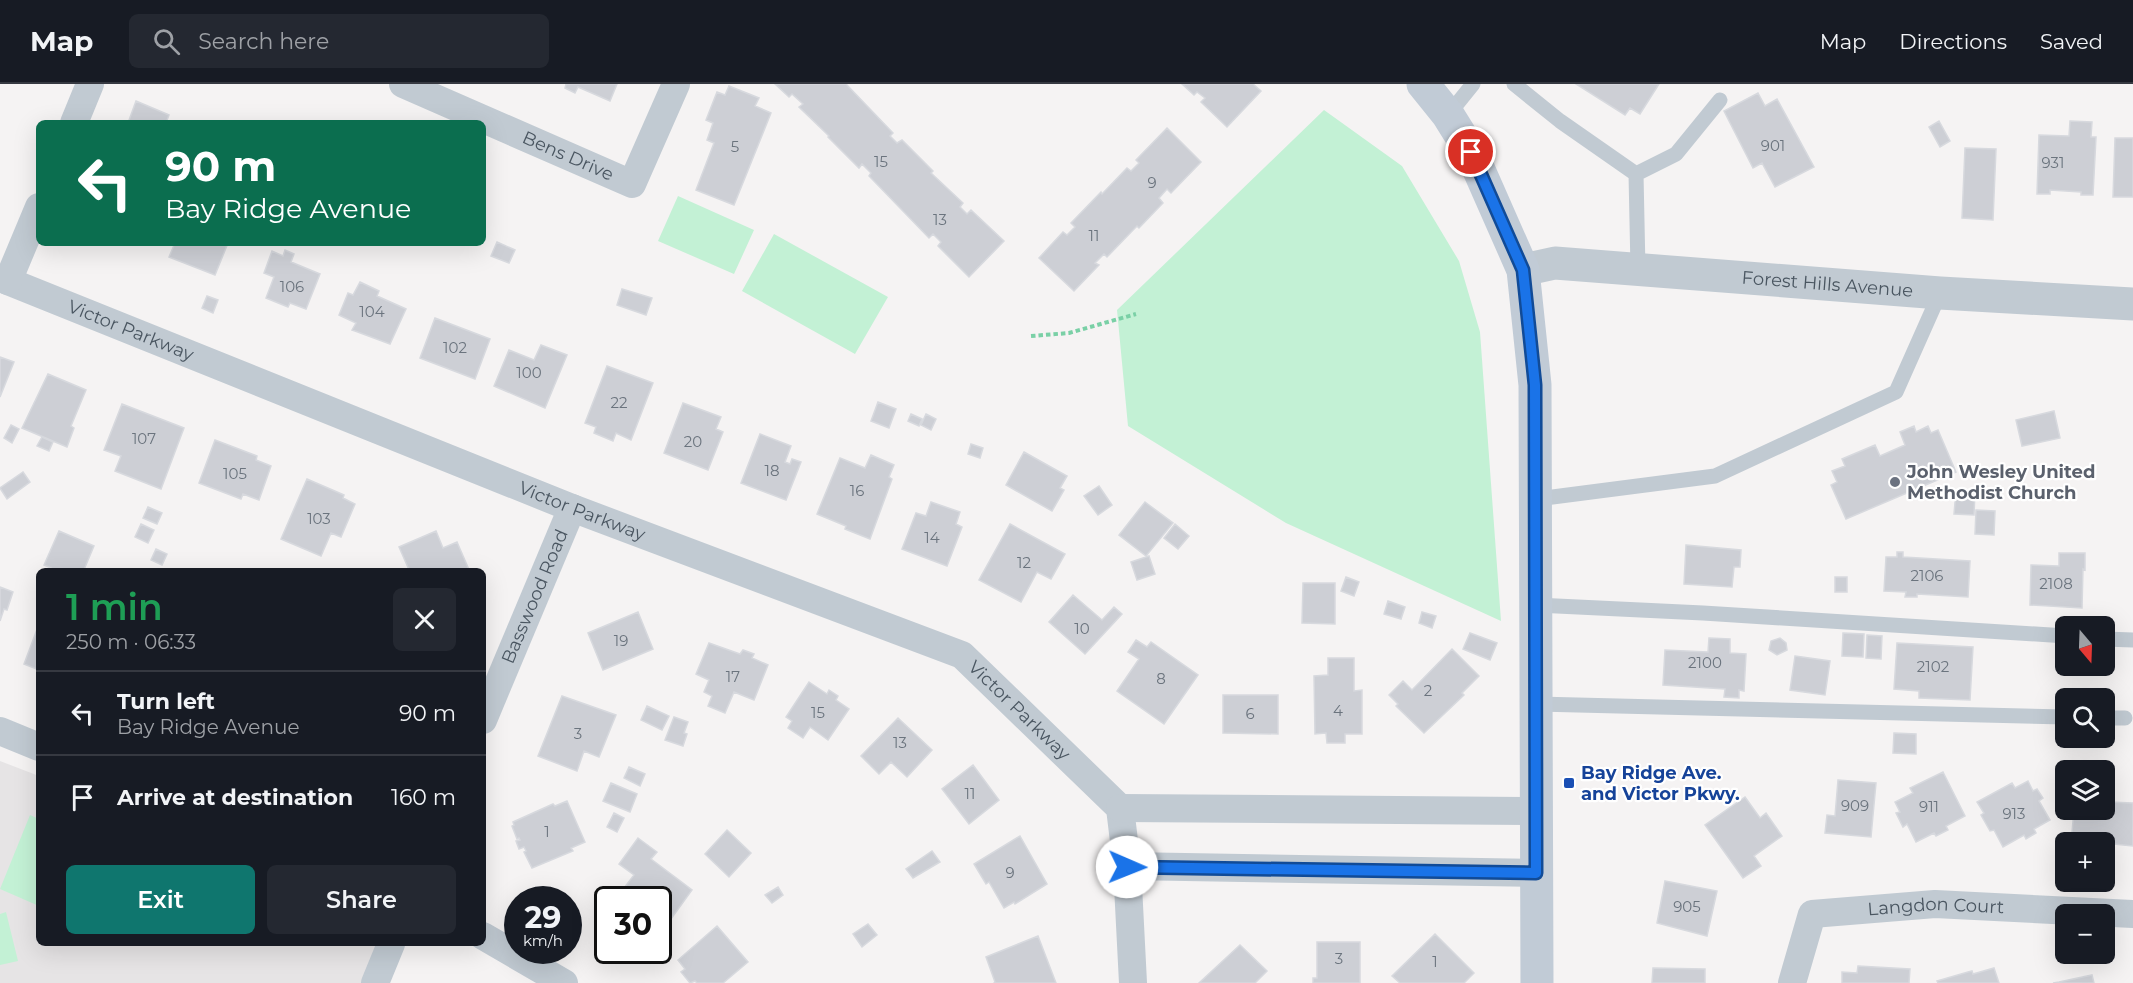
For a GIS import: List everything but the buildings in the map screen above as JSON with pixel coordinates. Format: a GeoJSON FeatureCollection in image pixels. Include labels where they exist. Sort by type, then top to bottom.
{"type":"FeatureCollection","features":[{"type":"Feature","properties":{"kind":"main road"},"geometry":{"type":"LineString","coordinates":[[1423,84],[1448,115],[1471,152],[1523,270],[1535,385],[1537,983]]}},
{"type":"Feature","properties":{"kind":"street"},"geometry":{"type":"LineString","coordinates":[[75,120],[90,84]]}},
{"type":"Feature","properties":{"kind":"street","name":"Bens Drive"},"geometry":{"type":"LineString","coordinates":[[403,84],[485,120]]}},
{"type":"Feature","properties":{"kind":"street","name":"Bens Drive"},"geometry":{"type":"LineString","coordinates":[[486,120],[632,184],[676,84]]}},
{"type":"Feature","properties":{"kind":"street"},"geometry":{"type":"LineString","coordinates":[[4,279],[36,213]]}},
{"type":"Feature","properties":{"kind":"street","name":"Forest Hills Avenue"},"geometry":{"type":"LineString","coordinates":[[1523,270],[1555,263],[1940,293],[2133,304]]}},
{"type":"Feature","properties":{"kind":"street","name":"Victor Parkway"},"geometry":{"type":"LineString","coordinates":[[4,279],[572,508],[962,655],[1120,808]]}},
{"type":"Feature","properties":{"kind":"street","name":"Basswood Road"},"geometry":{"type":"LineString","coordinates":[[486,713],[572,508]]}},
{"type":"Feature","properties":{"kind":"street"},"geometry":{"type":"LineString","coordinates":[[0,730],[36,746]]}},
{"type":"Feature","properties":{"kind":"street"},"geometry":{"type":"LineString","coordinates":[[1133,983],[1127,867],[1120,808],[1536,811]]}},
{"type":"Feature","properties":{"kind":"street"},"geometry":{"type":"LineString","coordinates":[[1127,867],[1536,873]]}},
{"type":"Feature","properties":{"kind":"street","name":"Langdon Court"},"geometry":{"type":"LineString","coordinates":[[1792,983],[1812,914],[1935,904],[2133,914]]}},
{"type":"Feature","properties":{"kind":"street"},"geometry":{"type":"LineString","coordinates":[[486,938],[564,983]]}},
{"type":"Feature","properties":{"kind":"street"},"geometry":{"type":"LineString","coordinates":[[375,983],[390,946]]}},
{"type":"Feature","properties":{"kind":"lane"},"geometry":{"type":"LineString","coordinates":[[1448,115],[1473,84]]}},
{"type":"Feature","properties":{"kind":"lane"},"geometry":{"type":"LineString","coordinates":[[1514,84],[1560,121],[1636,174]]}},
{"type":"Feature","properties":{"kind":"lane"},"geometry":{"type":"LineString","coordinates":[[1636,174],[1676,154],[1720,100]]}},
{"type":"Feature","properties":{"kind":"lane"},"geometry":{"type":"LineString","coordinates":[[1636,174],[1638,270]]}},
{"type":"Feature","properties":{"kind":"lane"},"geometry":{"type":"LineString","coordinates":[[1537,499],[1714,476],[1896,392],[1940,293]]}},
{"type":"Feature","properties":{"kind":"lane"},"geometry":{"type":"LineString","coordinates":[[1536,605],[1703,612],[2055,635]]}},
{"type":"Feature","properties":{"kind":"lane"},"geometry":{"type":"LineString","coordinates":[[2115,639],[2133,640]]}},
{"type":"Feature","properties":{"kind":"lane"},"geometry":{"type":"LineString","coordinates":[[1537,704],[2055,717]]}},
{"type":"Feature","properties":{"kind":"lane"},"geometry":{"type":"LineString","coordinates":[[2115,718],[2125,718]]}},
{"type":"Feature","properties":{"kind":"path"},"geometry":{"type":"LineString","coordinates":[[1031,336],[1069,333],[1136,314]]}},
{"type":"Feature","properties":{"kind":"shaded area"},"geometry":{"type":"Polygon","coordinates":[[[0,761],[36,775],[36,946],[387,946],[367,983],[0,983],[0,761]]]}},
{"type":"Feature","properties":{"kind":"green space"},"geometry":{"type":"Polygon","coordinates":[[[1324,110],[1402,166],[1459,261],[1480,332],[1501,621],[1286,523],[1128,426],[1117,310],[1324,110]]]}},
{"type":"Feature","properties":{"kind":"green space"},"geometry":{"type":"Polygon","coordinates":[[[678,196],[754,230],[734,274],[658,241],[678,196]]]}},
{"type":"Feature","properties":{"kind":"green space"},"geometry":{"type":"Polygon","coordinates":[[[774,234],[888,297],[855,354],[742,291],[774,234]]]}},
{"type":"Feature","properties":{"kind":"green space"},"geometry":{"type":"Polygon","coordinates":[[[30,815],[36,818],[36,905],[0,889],[30,815]]]}},
{"type":"Feature","properties":{"kind":"green space"},"geometry":{"type":"Polygon","coordinates":[[[6,912],[18,961],[0,965],[0,914],[6,912]]]}},
{"type":"Feature","properties":{"kind":"place","name":"John Wesley United Methodist Church"},"geometry":{"type":"Point","coordinates":[1895,482]}},
{"type":"Feature","properties":{"kind":"place","name":"Bay Ridge Ave. and Victor Pkwy."},"geometry":{"type":"Point","coordinates":[1569,783]}},
{"type":"Feature","properties":{"kind":"route"},"geometry":{"type":"LineString","coordinates":[[1127,867],[1536,873],[1535,385],[1523,270],[1471,152]]}}]}
